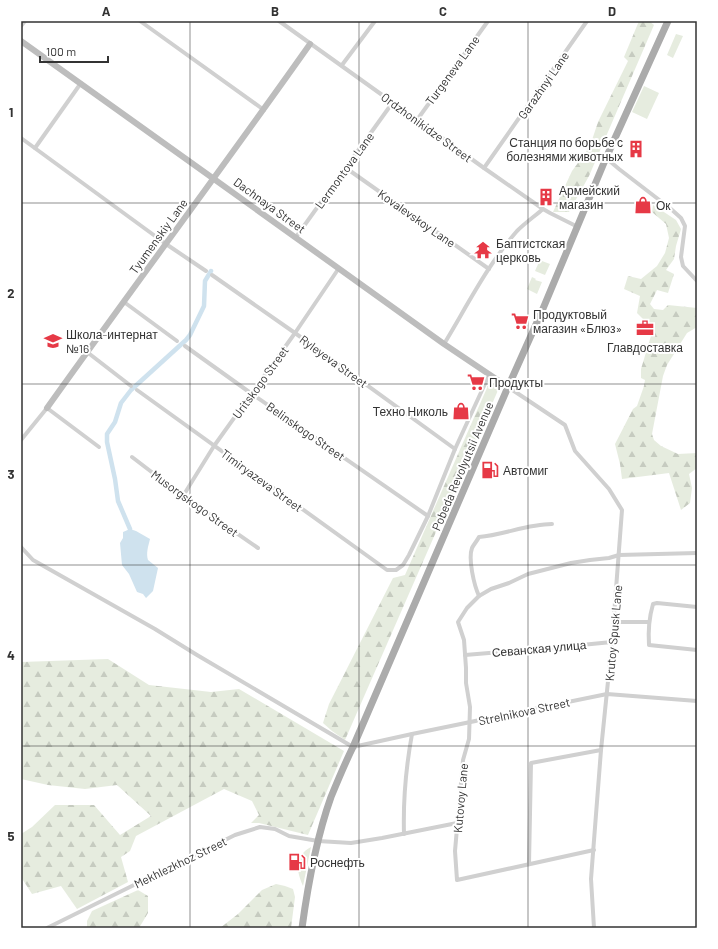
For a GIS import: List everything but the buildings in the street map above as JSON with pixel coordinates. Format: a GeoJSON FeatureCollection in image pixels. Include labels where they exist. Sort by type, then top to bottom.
{"type":"FeatureCollection","features":[{"type":"Feature","properties":{"kind":"main road","name":"Pobeda Revolyutsii Avenue"},"geometry":{"type":"LineString","coordinates":[[302,928],[306,894],[318,841],[339,777],[508,386],[542,311],[606,158],[668,21]]}},
{"type":"Feature","properties":{"kind":"street"},"geometry":{"type":"LineString","coordinates":[[21,26],[25,21]]}},
{"type":"Feature","properties":{"kind":"street"},"geometry":{"type":"LineString","coordinates":[[140,21],[264,110]]}},
{"type":"Feature","properties":{"kind":"street","name":"Ordzhonikidze Street"},"geometry":{"type":"LineString","coordinates":[[279,21],[543,209],[578,227]]}},
{"type":"Feature","properties":{"kind":"street"},"geometry":{"type":"LineString","coordinates":[[342,65],[375,21]]}},
{"type":"Feature","properties":{"kind":"street","name":"Turgeneva Lane"},"geometry":{"type":"LineString","coordinates":[[417,120],[488,21]]}},
{"type":"Feature","properties":{"kind":"street","name":"Garazhnyi Lane"},"geometry":{"type":"LineString","coordinates":[[484,168],[587,21]]}},
{"type":"Feature","properties":{"kind":"street","name":"Dachnaya Street"},"geometry":{"type":"LineString","coordinates":[[21,41],[444,344],[489,375],[508,386]]}},
{"type":"Feature","properties":{"kind":"street","name":"Tyumenskiy Lane"},"geometry":{"type":"LineString","coordinates":[[21,440],[47,408],[264,110],[310,44]]}},
{"type":"Feature","properties":{"kind":"street"},"geometry":{"type":"LineString","coordinates":[[35,148],[81,84]]}},
{"type":"Feature","properties":{"kind":"street","name":"Lermontova Lane"},"geometry":{"type":"LineString","coordinates":[[296,237],[393,102]]}},
{"type":"Feature","properties":{"kind":"street"},"geometry":{"type":"LineString","coordinates":[[21,138],[166,244],[206,271]]}},
{"type":"Feature","properties":{"kind":"street"},"geometry":{"type":"LineString","coordinates":[[606,158],[681,218],[685,226],[681,257],[683,266],[697,281]]}},
{"type":"Feature","properties":{"kind":"street","name":"Kovalevskoy Lane"},"geometry":{"type":"LineString","coordinates":[[346,168],[489,269]]}},
{"type":"Feature","properties":{"kind":"street"},"geometry":{"type":"LineString","coordinates":[[444,344],[489,269],[506,244],[519,229],[543,209]]}},
{"type":"Feature","properties":{"kind":"street","name":"Uritskogo Street"},"geometry":{"type":"LineString","coordinates":[[183,496],[214,446],[295,333],[339,268]]}},
{"type":"Feature","properties":{"kind":"street","name":"Ryleyeva Street"},"geometry":{"type":"LineString","coordinates":[[212,275],[455,449]]}},
{"type":"Feature","properties":{"kind":"street"},"geometry":{"type":"LineString","coordinates":[[124,302],[178,340]]}},
{"type":"Feature","properties":{"kind":"street","name":"Belinskogo Street"},"geometry":{"type":"LineString","coordinates":[[185,346],[428,516]]}},
{"type":"Feature","properties":{"kind":"street"},"geometry":{"type":"LineString","coordinates":[[87,352],[131,386]]}},
{"type":"Feature","properties":{"kind":"street"},"geometry":{"type":"LineString","coordinates":[[428,516],[455,449],[489,375]]}},
{"type":"Feature","properties":{"kind":"street","name":"Krutoy Spusk Lane"},"geometry":{"type":"LineString","coordinates":[[508,386],[565,425],[575,451],[609,489],[622,510],[591,879],[594,928]]}},
{"type":"Feature","properties":{"kind":"street","name":"Timiryazeva Street"},"geometry":{"type":"LineString","coordinates":[[137,390],[387,570],[396,570],[404,565],[428,516]]}},
{"type":"Feature","properties":{"kind":"street"},"geometry":{"type":"LineString","coordinates":[[47,408],[99,447]]}},
{"type":"Feature","properties":{"kind":"street","name":"Musorgskogo Street"},"geometry":{"type":"LineString","coordinates":[[132,457],[183,496],[258,548]]}},
{"type":"Feature","properties":{"kind":"street"},"geometry":{"type":"LineString","coordinates":[[552,524],[542,524],[506,533],[479,537],[472,548],[471,558],[473,580],[479,596],[509,584],[528,574],[571,563],[609,558],[619,555],[697,554]]}},
{"type":"Feature","properties":{"kind":"street"},"geometry":{"type":"LineString","coordinates":[[21,548],[33,560],[154,629],[353,747]]}},
{"type":"Feature","properties":{"kind":"street","name":"Kutovoy Lane"},"geometry":{"type":"LineString","coordinates":[[479,596],[467,608],[458,622],[464,640],[470,722],[469,739],[463,760],[455,851],[457,880],[529,864]]}},
{"type":"Feature","properties":{"kind":"street"},"geometry":{"type":"LineString","coordinates":[[697,607],[657,603],[653,604],[648,634],[649,645],[697,650]]}},
{"type":"Feature","properties":{"kind":"street"},"geometry":{"type":"LineString","coordinates":[[613,622],[649,622]]}},
{"type":"Feature","properties":{"kind":"street","name":"Севанская улица"},"geometry":{"type":"LineString","coordinates":[[465,654],[612,642]]}},
{"type":"Feature","properties":{"kind":"street","name":"Strelnikova Street"},"geometry":{"type":"LineString","coordinates":[[353,747],[607,694],[697,701]]}},
{"type":"Feature","properties":{"kind":"street"},"geometry":{"type":"LineString","coordinates":[[404,834],[405,786],[412,734]]}},
{"type":"Feature","properties":{"kind":"street"},"geometry":{"type":"LineString","coordinates":[[594,850],[529,864],[531,763],[601,750]]}},
{"type":"Feature","properties":{"kind":"street","name":"Mekhlezkhoz Street"},"geometry":{"type":"LineString","coordinates":[[47,928],[235,836],[260,827],[275,829],[289,836],[318,841],[351,843],[458,823]]}},
{"type":"Feature","properties":{"kind":"green space"},"geometry":{"type":"Polygon","coordinates":[[[639,21],[649,21],[654,25],[589,176],[569,212],[553,212],[572,171],[591,143],[598,122],[628,61],[624,57],[639,21]]]}},
{"type":"Feature","properties":{"kind":"green space"},"geometry":{"type":"Polygon","coordinates":[[[676,34],[683,36],[673,58],[667,55],[676,34]]]}},
{"type":"Feature","properties":{"kind":"green space"},"geometry":{"type":"Polygon","coordinates":[[[644,86],[659,93],[647,119],[632,112],[644,86]]]}},
{"type":"Feature","properties":{"kind":"green space"},"geometry":{"type":"Polygon","coordinates":[[[653,205],[676,220],[681,229],[674,259],[666,270],[674,274],[668,293],[657,290],[650,304],[654,309],[663,310],[668,305],[697,308],[697,327],[687,333],[667,365],[663,376],[652,434],[654,440],[661,446],[678,454],[697,453],[697,468],[689,474],[692,488],[690,503],[681,510],[669,473],[622,479],[615,444],[633,409],[637,406],[644,386],[645,380],[641,378],[641,369],[653,329],[637,313],[640,296],[624,289],[628,276],[641,279],[657,266],[665,253],[669,238],[666,224],[652,212],[653,205]]]}},
{"type":"Feature","properties":{"kind":"green space"},"geometry":{"type":"Polygon","coordinates":[[[542,261],[550,264],[545,275],[535,271],[539,262],[542,261]]]}},
{"type":"Feature","properties":{"kind":"green space"},"geometry":{"type":"Polygon","coordinates":[[[532,277],[536,279],[535,280],[542,282],[537,294],[527,289],[532,277]]]}},
{"type":"Feature","properties":{"kind":"green space"},"geometry":{"type":"Polygon","coordinates":[[[490,381],[499,388],[345,740],[323,723],[329,704],[393,578],[405,575],[490,381]]]}},
{"type":"Feature","properties":{"kind":"green space"},"geometry":{"type":"Polygon","coordinates":[[[108,659],[149,685],[211,692],[239,689],[344,751],[308,835],[259,823],[251,823],[259,815],[252,801],[224,789],[136,836],[130,851],[121,857],[128,882],[77,909],[61,886],[32,894],[21,877],[21,834],[32,827],[55,805],[94,805],[120,835],[151,816],[117,785],[85,789],[48,785],[21,779],[21,662],[108,659]]]}},
{"type":"Feature","properties":{"kind":"green space"},"geometry":{"type":"Polygon","coordinates":[[[311,847],[303,886],[299,875],[298,863],[303,853],[311,847]]]}},
{"type":"Feature","properties":{"kind":"green space"},"geometry":{"type":"Polygon","coordinates":[[[276,884],[293,889],[295,897],[291,928],[220,928],[238,914],[262,890],[276,884]]]}},
{"type":"Feature","properties":{"kind":"green space"},"geometry":{"type":"Polygon","coordinates":[[[138,890],[148,896],[148,913],[139,928],[87,928],[87,921],[92,911],[138,890]]]}},
{"type":"Feature","properties":{"kind":"water"},"geometry":{"type":"Polygon","coordinates":[[[130,529],[150,539],[147,557],[148,560],[158,568],[153,591],[146,598],[143,594],[137,592],[129,574],[122,565],[120,543],[123,538],[123,532],[130,529]]]}},
{"type":"Feature","properties":{"kind":"waterway"},"geometry":{"type":"LineString","coordinates":[[130,529],[118,501],[107,442],[107,434],[115,422],[121,403],[131,390],[190,335],[204,306],[205,281],[211,271]]}},
{"type":"Feature","properties":{"kind":"place","name":"Станция по борьбе с болезнями животных"},"geometry":{"type":"Point","coordinates":[636,149]}},
{"type":"Feature","properties":{"kind":"place","name":"Армейский магазин"},"geometry":{"type":"Point","coordinates":[546,197]}},
{"type":"Feature","properties":{"kind":"place","name":"Ок"},"geometry":{"type":"Point","coordinates":[643,205]}},
{"type":"Feature","properties":{"kind":"place","name":"Баптистская церковь"},"geometry":{"type":"Point","coordinates":[483,250]}},
{"type":"Feature","properties":{"kind":"place","name":"Продуктовый магазин «Блюз»"},"geometry":{"type":"Point","coordinates":[520,321]}},
{"type":"Feature","properties":{"kind":"place","name":"Главдоставка"},"geometry":{"type":"Point","coordinates":[645,328]}},
{"type":"Feature","properties":{"kind":"place","name":"Школа-интернат №16"},"geometry":{"type":"Point","coordinates":[53,341]}},
{"type":"Feature","properties":{"kind":"place","name":"Продукты"},"geometry":{"type":"Point","coordinates":[476,382]}},
{"type":"Feature","properties":{"kind":"place","name":"Техно Николь"},"geometry":{"type":"Point","coordinates":[461,411]}},
{"type":"Feature","properties":{"kind":"place","name":"Автомиг"},"geometry":{"type":"Point","coordinates":[490,470]}},
{"type":"Feature","properties":{"kind":"place","name":"Роснефть"},"geometry":{"type":"Point","coordinates":[297,862]}}]}
